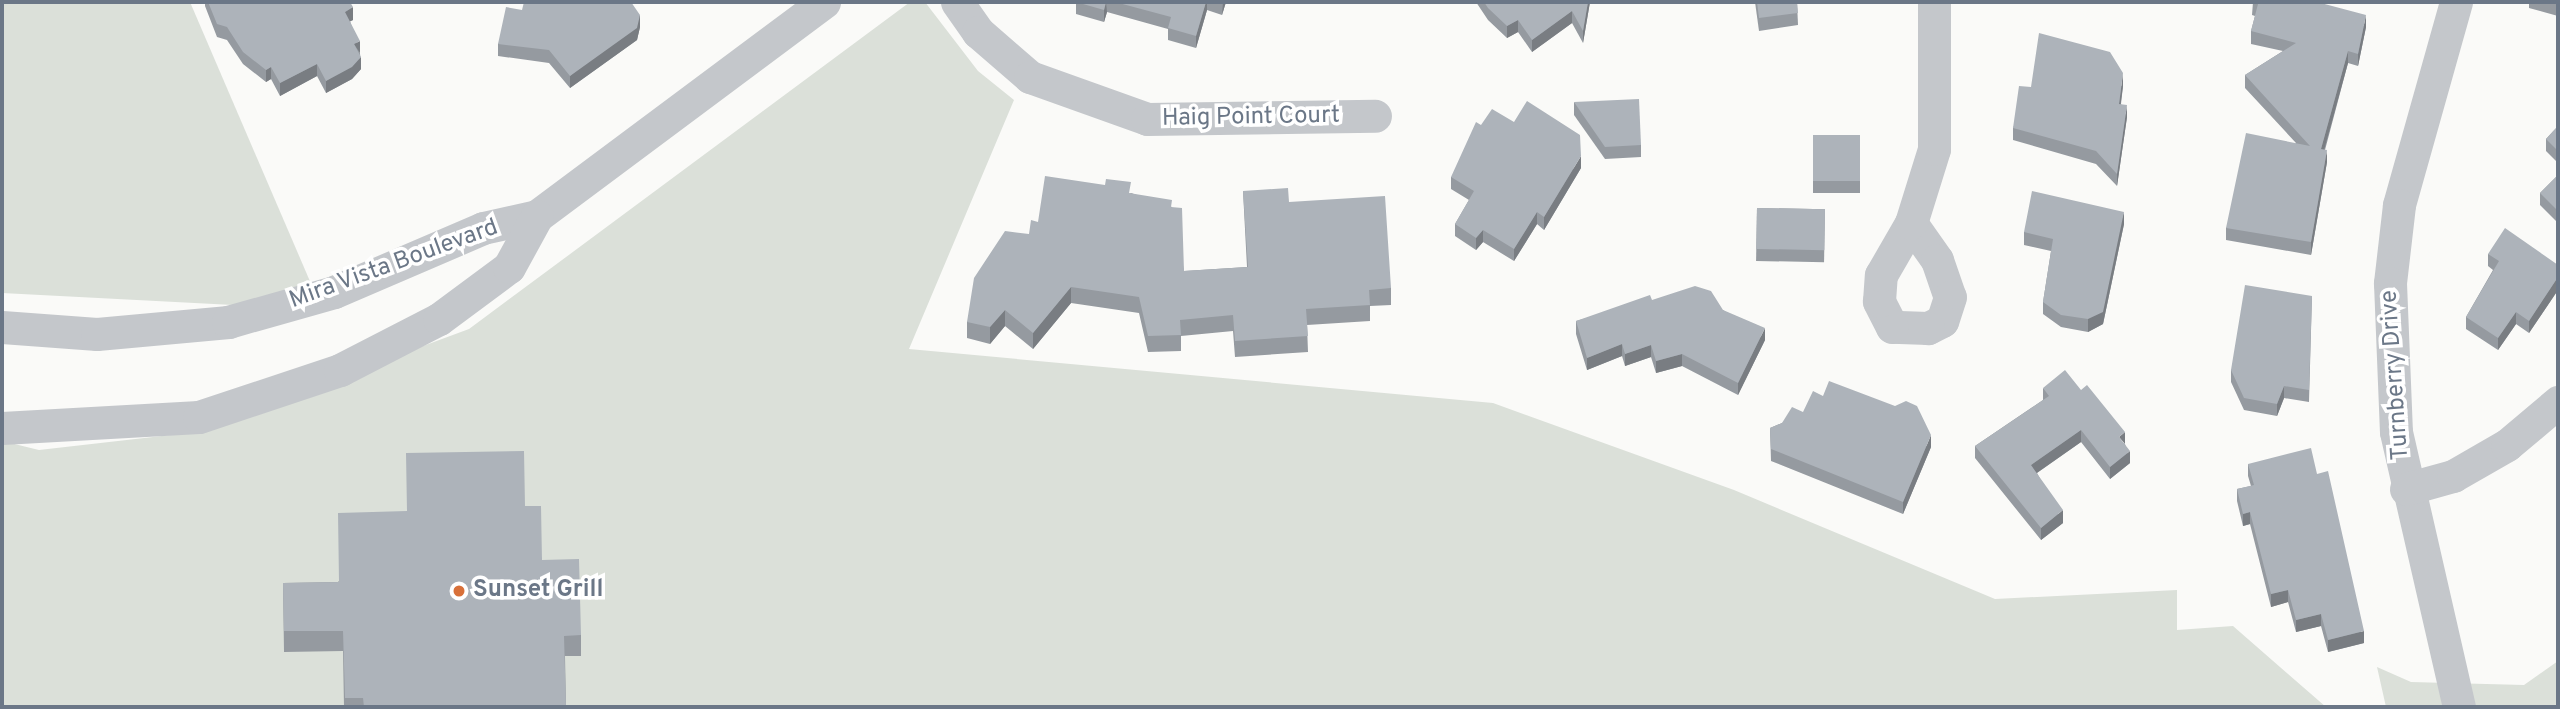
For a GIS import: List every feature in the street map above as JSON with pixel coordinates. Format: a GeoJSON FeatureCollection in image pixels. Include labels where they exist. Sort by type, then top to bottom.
{"type":"FeatureCollection","features":[{"type":"Feature","properties":{"kind":"street","name":"Mira Vista Boulevard"},"geometry":{"type":"LineString","coordinates":[[2,327],[97,334],[228,322],[334,292],[483,228],[537,216],[824,2]]}},
{"type":"Feature","properties":{"kind":"street","name":"Haig Point Court"},"geometry":{"type":"LineString","coordinates":[[957,2],[978,32],[1030,77],[1147,119],[1375,116]]}},
{"type":"Feature","properties":{"kind":"street"},"geometry":{"type":"LineString","coordinates":[[1911,223],[1934,149],[1934,2]]}},
{"type":"Feature","properties":{"kind":"street","name":"Turnberry Drive"},"geometry":{"type":"LineString","coordinates":[[2456,2],[2399,205],[2390,283],[2396,432],[2406,489],[2459,707]]}},
{"type":"Feature","properties":{"kind":"street","name":"Mira Vista Boulevard"},"geometry":{"type":"LineString","coordinates":[[2,428],[199,417],[340,370],[439,319],[509,267],[537,216]]}},
{"type":"Feature","properties":{"kind":"street"},"geometry":{"type":"LineString","coordinates":[[2406,489],[2486,457],[2558,402]]}},
{"type":"Feature","properties":{"kind":"shaded area"},"geometry":{"type":"Polygon","coordinates":[[[2,2],[190,2],[312,286],[233,305],[2,293],[2,2]]]}},
{"type":"Feature","properties":{"kind":"shaded area"},"geometry":{"type":"Polygon","coordinates":[[[910,2],[925,2],[978,71],[1014,100],[909,349],[1493,403],[1734,490],[1995,599],[2177,590],[2177,630],[2233,626],[2326,707],[2,707],[2,441],[39,450],[188,433],[469,329],[910,2]]]}},
{"type":"Feature","properties":{"kind":"shaded area"},"geometry":{"type":"Polygon","coordinates":[[[2558,661],[2558,707],[2386,707],[2377,667],[2411,682],[2524,685],[2558,661]]]}},
{"type":"Feature","properties":{"kind":"building"},"geometry":{"type":"Polygon","coordinates":[[[208,2],[350,2],[353,7],[345,12],[360,41],[354,44],[361,57],[352,67],[326,81],[317,64],[280,83],[271,67],[266,70],[243,52],[227,27],[217,24],[208,2]]]}},
{"type":"Feature","properties":{"kind":"building"},"geometry":{"type":"Polygon","coordinates":[[[524,2],[631,2],[640,15],[637,28],[570,76],[549,50],[498,44],[506,7],[522,10],[524,2]]]}},
{"type":"Feature","properties":{"kind":"building"},"geometry":{"type":"Polygon","coordinates":[[[1076,2],[1106,2],[1104,10],[1076,2]]]}},
{"type":"Feature","properties":{"kind":"building"},"geometry":{"type":"Polygon","coordinates":[[[1115,2],[1206,2],[1196,36],[1168,28],[1171,17],[1115,2]]]}},
{"type":"Feature","properties":{"kind":"building"},"geometry":{"type":"Polygon","coordinates":[[[1484,2],[1588,2],[1583,31],[1572,11],[1532,40],[1518,20],[1507,26],[1484,2]]]}},
{"type":"Feature","properties":{"kind":"building"},"geometry":{"type":"Polygon","coordinates":[[[1757,2],[1797,2],[1798,13],[1759,18],[1757,2]]]}},
{"type":"Feature","properties":{"kind":"building"},"geometry":{"type":"Polygon","coordinates":[[[2253,2],[2317,2],[2366,15],[2358,54],[2348,51],[2321,149],[2327,150],[2311,242],[2226,228],[2246,133],[2310,146],[2245,75],[2296,43],[2251,31],[2258,4],[2253,2]]]}},
{"type":"Feature","properties":{"kind":"building"},"geometry":{"type":"Polygon","coordinates":[[[2039,33],[2110,52],[2123,73],[2119,104],[2127,105],[2117,174],[2096,151],[2013,128],[2019,86],[2031,87],[2039,33]]]}},
{"type":"Feature","properties":{"kind":"building"},"geometry":{"type":"Polygon","coordinates":[[[1639,99],[1641,145],[1605,147],[1574,102],[1639,99]]]}},
{"type":"Feature","properties":{"kind":"building"},"geometry":{"type":"Polygon","coordinates":[[[1527,101],[1580,135],[1581,156],[1544,217],[1537,212],[1514,249],[1483,230],[1476,238],[1455,224],[1474,191],[1451,177],[1476,122],[1481,125],[1492,109],[1514,122],[1527,101]]]}},
{"type":"Feature","properties":{"kind":"building"},"geometry":{"type":"Polygon","coordinates":[[[2558,126],[2558,151],[2546,139],[2558,126]]]}},
{"type":"Feature","properties":{"kind":"building"},"geometry":{"type":"Polygon","coordinates":[[[1813,135],[1860,135],[1860,181],[1813,181],[1813,135]]]}},
{"type":"Feature","properties":{"kind":"building"},"geometry":{"type":"Polygon","coordinates":[[[2558,175],[2558,211],[2540,193],[2558,175]]]}},
{"type":"Feature","properties":{"kind":"building"},"geometry":{"type":"Polygon","coordinates":[[[1045,176],[1105,185],[1106,179],[1131,182],[1129,193],[1172,200],[1171,207],[1182,208],[1184,271],[1248,267],[1243,191],[1288,188],[1289,202],[1385,196],[1391,288],[1369,290],[1370,305],[1306,309],[1308,336],[1235,341],[1233,315],[1180,320],[1181,335],[1148,336],[1139,297],[1071,287],[1033,333],[1005,310],[990,327],[967,322],[974,278],[1005,231],[1029,234],[1031,220],[1038,222],[1045,176]]]}},
{"type":"Feature","properties":{"kind":"building"},"geometry":{"type":"Polygon","coordinates":[[[2032,191],[2124,212],[2103,312],[2088,319],[2061,315],[2043,302],[2053,239],[2024,232],[2032,191]]]}},
{"type":"Feature","properties":{"kind":"building"},"geometry":{"type":"Polygon","coordinates":[[[1757,208],[1825,209],[1824,250],[1756,249],[1757,208]]]}},
{"type":"Feature","properties":{"kind":"building"},"geometry":{"type":"Polygon","coordinates":[[[2505,228],[2558,265],[2558,277],[2529,321],[2516,312],[2498,338],[2466,317],[2499,261],[2488,254],[2505,228]]]}},
{"type":"Feature","properties":{"kind":"building"},"geometry":{"type":"Polygon","coordinates":[[[2245,285],[2312,296],[2309,390],[2284,386],[2277,404],[2244,398],[2231,370],[2245,285]]]}},
{"type":"Feature","properties":{"kind":"building"},"geometry":{"type":"Polygon","coordinates":[[[1695,286],[1711,291],[1723,310],[1765,328],[1738,383],[1682,354],[1656,361],[1651,345],[1625,354],[1622,344],[1587,358],[1576,321],[1650,295],[1652,300],[1695,286]]]}},
{"type":"Feature","properties":{"kind":"building"},"geometry":{"type":"Polygon","coordinates":[[[2065,370],[2081,390],[2087,385],[2125,432],[2119,437],[2130,451],[2110,467],[2081,430],[2031,465],[2063,510],[2041,528],[1975,446],[2049,396],[2043,388],[2065,370]]]}},
{"type":"Feature","properties":{"kind":"building"},"geometry":{"type":"Polygon","coordinates":[[[1829,381],[1895,406],[1906,401],[1917,406],[1931,435],[1903,502],[1771,449],[1770,428],[1782,423],[1792,407],[1803,412],[1813,391],[1823,396],[1829,381]]]}},
{"type":"Feature","properties":{"kind":"building"},"geometry":{"type":"Polygon","coordinates":[[[2311,448],[2317,474],[2328,471],[2364,631],[2328,640],[2321,614],[2296,620],[2288,590],[2271,594],[2250,512],[2243,514],[2237,489],[2254,485],[2248,464],[2311,448]]]}},
{"type":"Feature","properties":{"kind":"building","name":"Sunset Grill"},"geometry":{"type":"Polygon","coordinates":[[[524,451],[525,506],[541,506],[542,560],[579,559],[581,635],[564,636],[566,707],[364,707],[363,698],[345,698],[343,631],[284,631],[283,583],[339,582],[338,513],[407,511],[406,453],[524,451]]]}},
{"type":"Feature","properties":{"kind":"place","name":"Sunset Grill"},"geometry":{"type":"Point","coordinates":[459,591]}}]}
